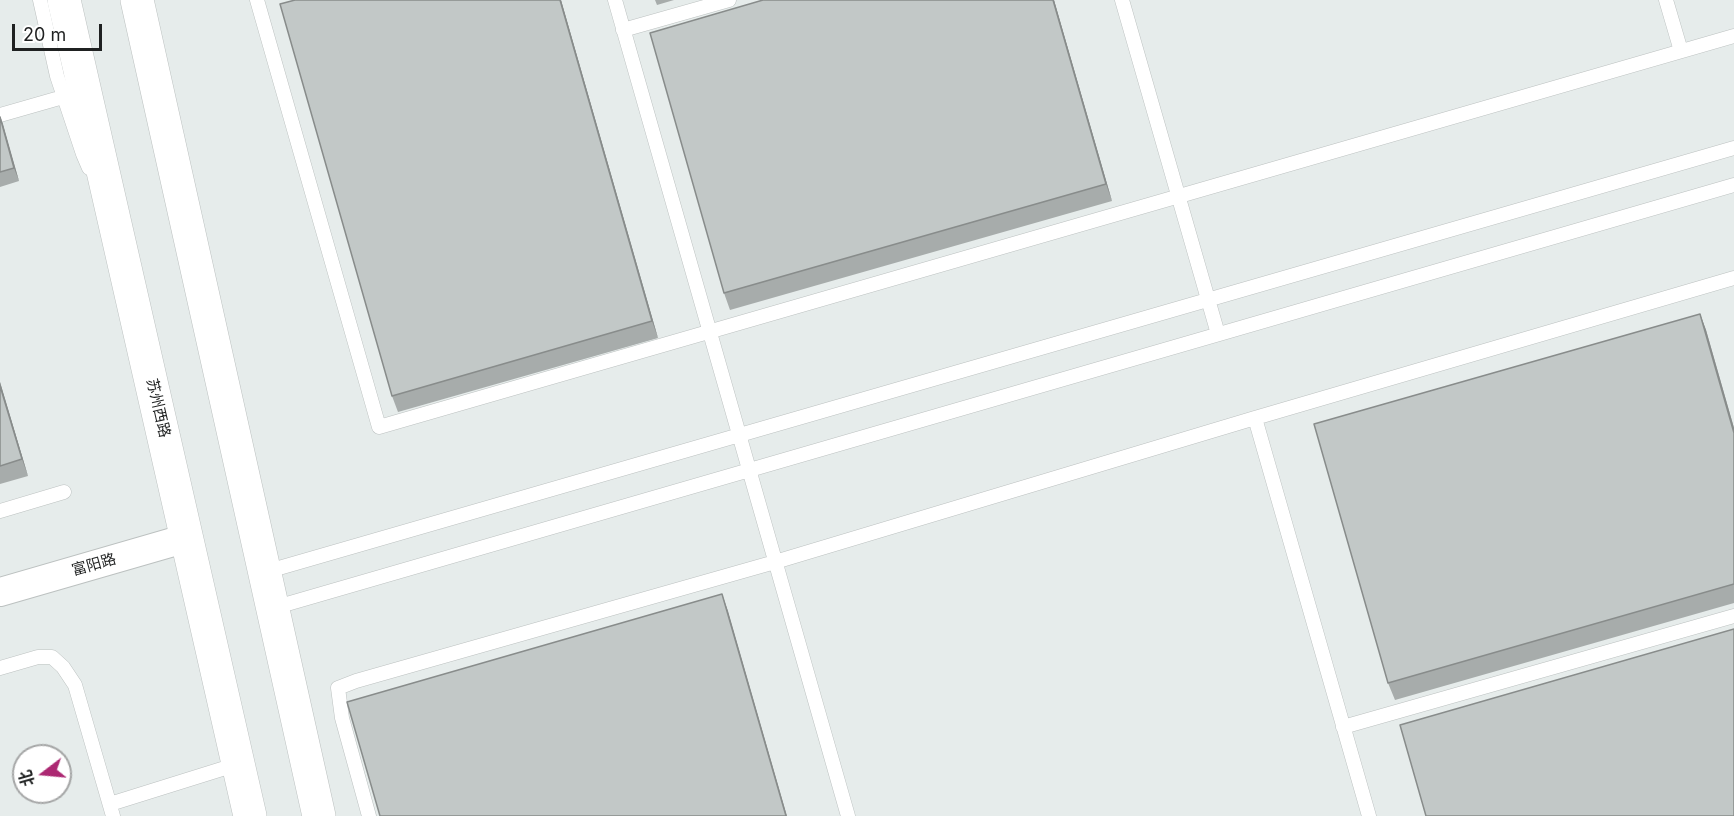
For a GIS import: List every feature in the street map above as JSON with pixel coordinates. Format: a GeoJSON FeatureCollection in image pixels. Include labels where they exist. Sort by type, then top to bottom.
{"type":"FeatureCollection","features":[{"type":"Feature","properties":{"kind":"main road","name":"苏州西路"},"geometry":{"type":"LineString","coordinates":[[64,0],[250,816]]}},
{"type":"Feature","properties":{"kind":"main road"},"geometry":{"type":"LineString","coordinates":[[137,0],[319,816]]}},
{"type":"Feature","properties":{"kind":"street","name":"富阳路"},"geometry":{"type":"LineString","coordinates":[[0,592],[187,538]]}},
{"type":"Feature","properties":{"kind":"lane"},"geometry":{"type":"LineString","coordinates":[[40,0],[63,97],[83,154],[116,226]]}},
{"type":"Feature","properties":{"kind":"lane"},"geometry":{"type":"LineString","coordinates":[[257,0],[379,427],[1734,36]]}},
{"type":"Feature","properties":{"kind":"lane"},"geometry":{"type":"LineString","coordinates":[[615,0],[848,816]]}},
{"type":"Feature","properties":{"kind":"lane"},"geometry":{"type":"LineString","coordinates":[[623,30],[729,0]]}},
{"type":"Feature","properties":{"kind":"lane"},"geometry":{"type":"LineString","coordinates":[[1122,0],[1218,334]]}},
{"type":"Feature","properties":{"kind":"lane"},"geometry":{"type":"LineString","coordinates":[[1666,0],[1681,51]]}},
{"type":"Feature","properties":{"kind":"lane"},"geometry":{"type":"LineString","coordinates":[[0,115],[63,97]]}},
{"type":"Feature","properties":{"kind":"lane"},"geometry":{"type":"LineString","coordinates":[[265,572],[1734,147]]}},
{"type":"Feature","properties":{"kind":"lane"},"geometry":{"type":"LineString","coordinates":[[273,608],[1734,185]]}},
{"type":"Feature","properties":{"kind":"lane"},"geometry":{"type":"LineString","coordinates":[[369,816],[342,718],[338,688],[775,562],[1734,278]]}},
{"type":"Feature","properties":{"kind":"lane"},"geometry":{"type":"LineString","coordinates":[[1255,418],[1369,816]]}},
{"type":"Feature","properties":{"kind":"lane"},"geometry":{"type":"LineString","coordinates":[[0,511],[64,492]]}},
{"type":"Feature","properties":{"kind":"lane"},"geometry":{"type":"LineString","coordinates":[[1343,727],[1734,616]]}},
{"type":"Feature","properties":{"kind":"lane"},"geometry":{"type":"LineString","coordinates":[[0,668],[38,657],[52,657],[63,667],[75,685],[111,810],[238,764]]}},
{"type":"Feature","properties":{"kind":"building"},"geometry":{"type":"Polygon","coordinates":[[[295,0],[560,0],[652,321],[392,396],[280,4],[295,0]]]}},
{"type":"Feature","properties":{"kind":"building"},"geometry":{"type":"Polygon","coordinates":[[[763,0],[1053,0],[1106,184],[724,293],[650,33],[763,0]]]}},
{"type":"Feature","properties":{"kind":"building"},"geometry":{"type":"Polygon","coordinates":[[[0,117],[14,168],[0,172],[0,117]]]}},
{"type":"Feature","properties":{"kind":"building"},"geometry":{"type":"Polygon","coordinates":[[[1700,314],[1734,433],[1734,584],[1388,683],[1314,424],[1700,314]]]}},
{"type":"Feature","properties":{"kind":"building"},"geometry":{"type":"Polygon","coordinates":[[[0,386],[22,459],[0,466],[0,386]]]}},
{"type":"Feature","properties":{"kind":"building"},"geometry":{"type":"Polygon","coordinates":[[[722,594],[786,816],[380,816],[347,702],[722,594]]]}},
{"type":"Feature","properties":{"kind":"building"},"geometry":{"type":"Polygon","coordinates":[[[1734,629],[1734,816],[1426,816],[1400,725],[1734,629]]]}}]}
